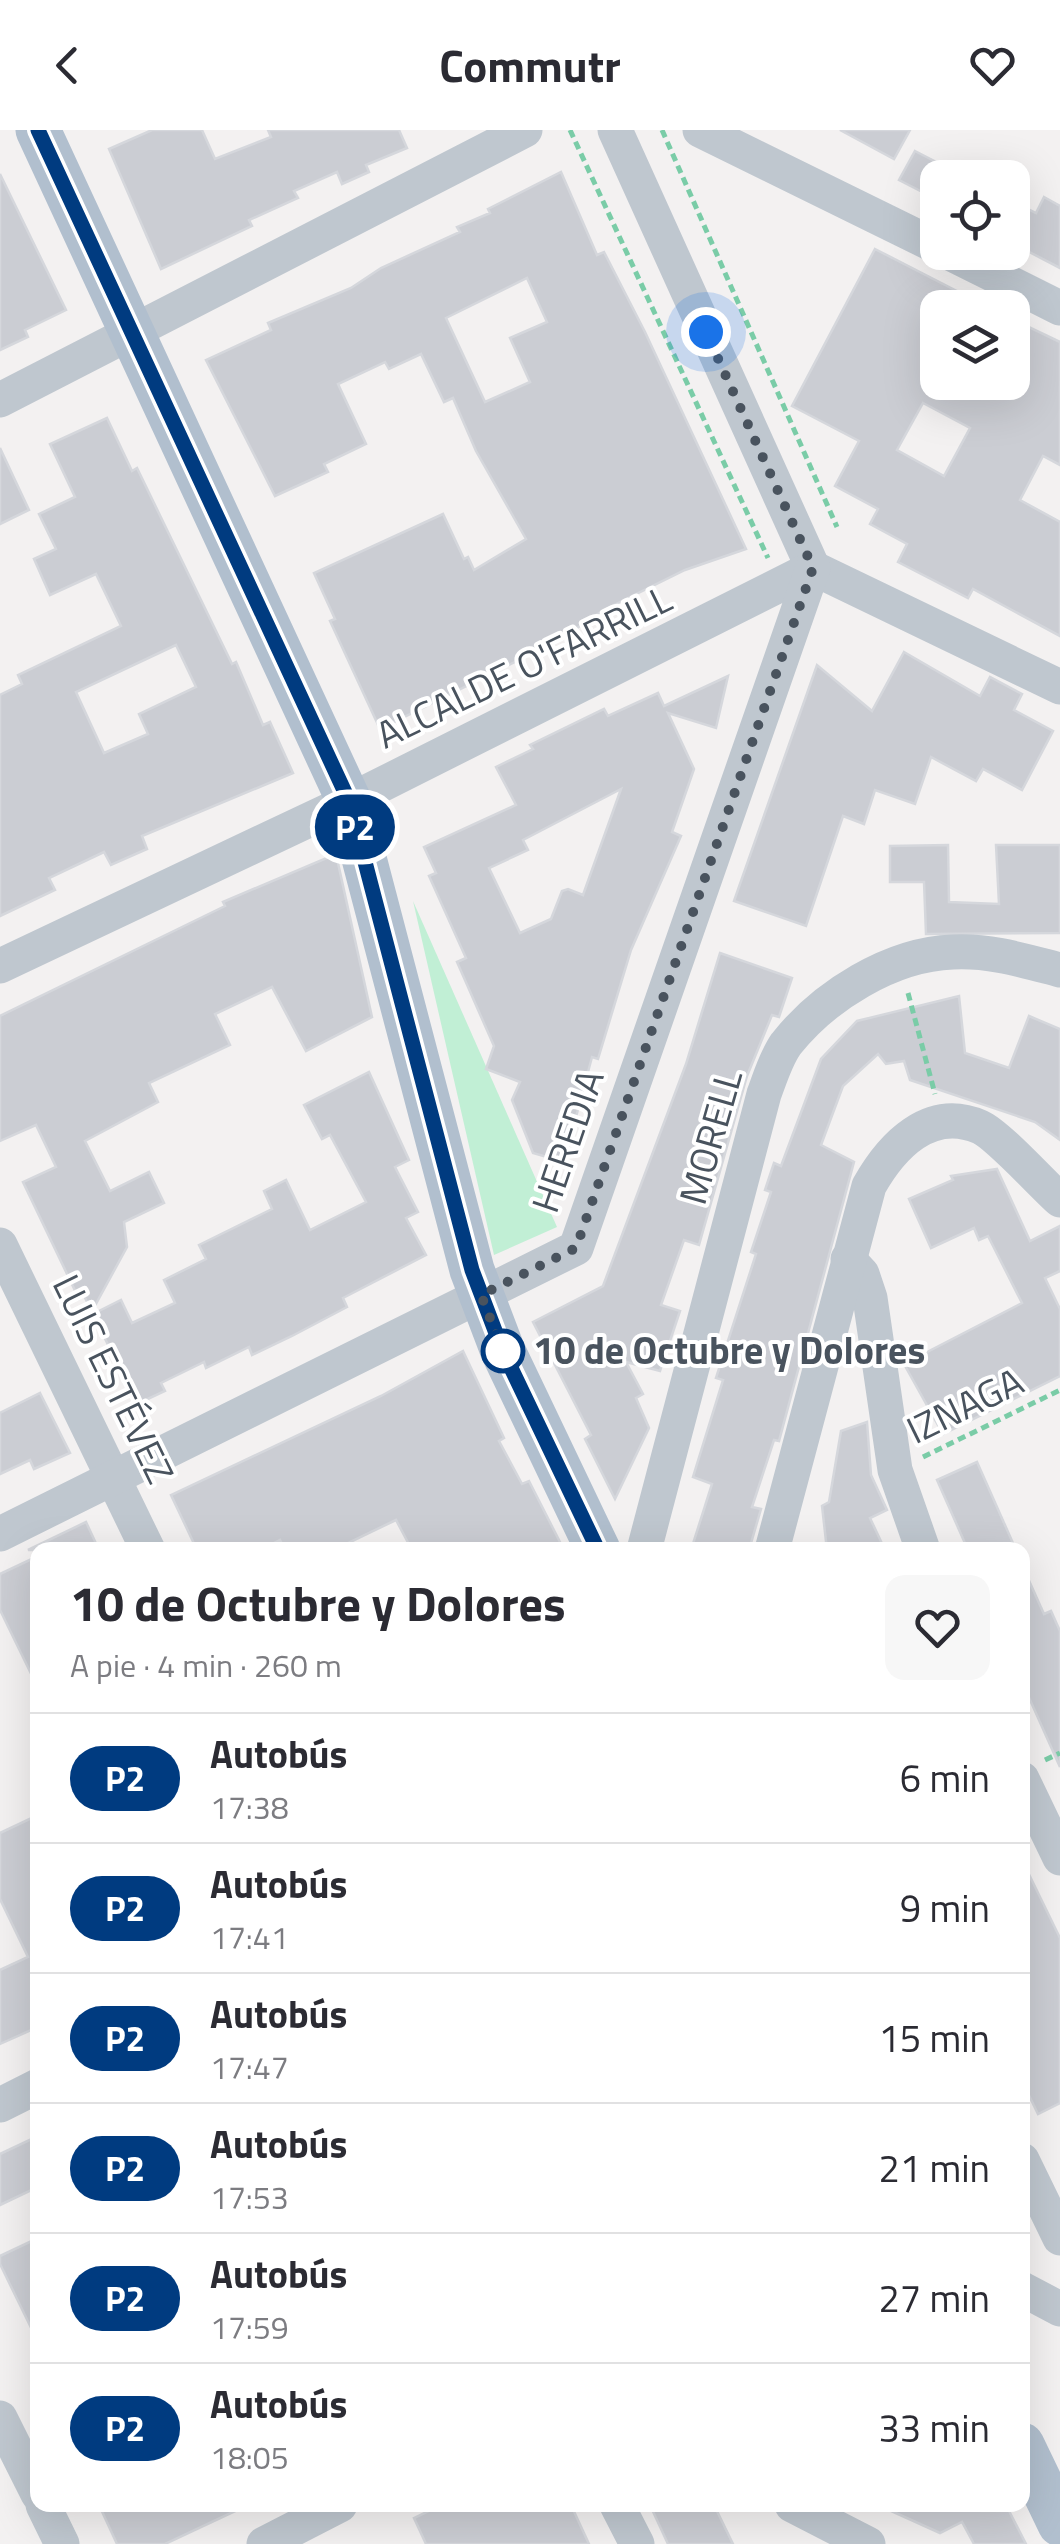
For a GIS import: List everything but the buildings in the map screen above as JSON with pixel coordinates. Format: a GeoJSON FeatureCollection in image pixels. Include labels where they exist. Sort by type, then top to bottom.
{"type":"FeatureCollection","features":[{"type":"Feature","properties":{"kind":"main road"},"geometry":{"type":"LineString","coordinates":[[38,130],[349,801],[481,1295],[502,1349],[594,1542]]}},
{"type":"Feature","properties":{"kind":"main road"},"geometry":{"type":"LineString","coordinates":[[1030,2462],[1060,2524]]}},
{"type":"Feature","properties":{"kind":"street"},"geometry":{"type":"LineString","coordinates":[[0,400],[525,130]]}},
{"type":"Feature","properties":{"kind":"street"},"geometry":{"type":"LineString","coordinates":[[615,130],[813,568],[1060,687]]}},
{"type":"Feature","properties":{"kind":"street"},"geometry":{"type":"LineString","coordinates":[[700,130],[920,239]]}},
{"type":"Feature","properties":{"kind":"street"},"geometry":{"type":"LineString","coordinates":[[984,270],[1060,308]]}},
{"type":"Feature","properties":{"kind":"street","name":"ALCALDE O'FARRILL"},"geometry":{"type":"LineString","coordinates":[[0,966],[349,801],[813,568]]}},
{"type":"Feature","properties":{"kind":"street","name":"HEREDIA"},"geometry":{"type":"LineString","coordinates":[[0,1534],[576,1248],[813,568]]}},
{"type":"Feature","properties":{"kind":"street","name":"MORELL"},"geometry":{"type":"LineString","coordinates":[[646,1542],[764,1094],[784,1046],[825,1006],[900,961],[951,952],[1005,955],[1060,970]]}},
{"type":"Feature","properties":{"kind":"street"},"geometry":{"type":"LineString","coordinates":[[774,1542],[868,1186],[885,1157],[914,1132],[942,1120],[981,1127],[1060,1200]]}},
{"type":"Feature","properties":{"kind":"street","name":"LUIS ESTÉVEZ"},"geometry":{"type":"LineString","coordinates":[[0,1245],[144,1542]]}},
{"type":"Feature","properties":{"kind":"street"},"geometry":{"type":"LineString","coordinates":[[848,1259],[862,1274],[870,1298],[895,1470],[920,1542]]}},
{"type":"Feature","properties":{"kind":"street"},"geometry":{"type":"LineString","coordinates":[[1030,1796],[1060,1858]]}},
{"type":"Feature","properties":{"kind":"street"},"geometry":{"type":"LineString","coordinates":[[0,2105],[30,2090]]}},
{"type":"Feature","properties":{"kind":"street"},"geometry":{"type":"LineString","coordinates":[[1030,2176],[1060,2238]]}},
{"type":"Feature","properties":{"kind":"street"},"geometry":{"type":"LineString","coordinates":[[1030,2293],[1060,2309]]}},
{"type":"Feature","properties":{"kind":"street"},"geometry":{"type":"LineString","coordinates":[[0,2418],[30,2478]]}},
{"type":"Feature","properties":{"kind":"street"},"geometry":{"type":"LineString","coordinates":[[46,2512],[62,2544]]}},
{"type":"Feature","properties":{"kind":"street"},"geometry":{"type":"LineString","coordinates":[[264,2544],[326,2512]]}},
{"type":"Feature","properties":{"kind":"street"},"geometry":{"type":"LineString","coordinates":[[620,2512],[636,2544]]}},
{"type":"Feature","properties":{"kind":"street"},"geometry":{"type":"LineString","coordinates":[[806,2512],[868,2544]]}},
{"type":"Feature","properties":{"kind":"path"},"geometry":{"type":"LineString","coordinates":[[570,130],[781,587]]}},
{"type":"Feature","properties":{"kind":"path"},"geometry":{"type":"LineString","coordinates":[[662,130],[837,527]]}},
{"type":"Feature","properties":{"kind":"path"},"geometry":{"type":"LineString","coordinates":[[900,961],[942,1120]]}},
{"type":"Feature","properties":{"kind":"path","name":"IZNAGA"},"geometry":{"type":"LineString","coordinates":[[895,1470],[1060,1390]]}},
{"type":"Feature","properties":{"kind":"green space"},"geometry":{"type":"Polygon","coordinates":[[[413,901],[557,1227],[494,1255],[413,901]]]}},
{"type":"Feature","properties":{"kind":"bus line","name":"P2"},"geometry":{"type":"LineString","coordinates":[[38,130],[349,801],[472,1270],[502,1349],[594,1542]]}},
{"type":"Feature","properties":{"kind":"place","name":"10 de Octubre y Dolores"},"geometry":{"type":"Point","coordinates":[503,1351]}},
{"type":"Feature","properties":{"kind":"route"},"geometry":{"type":"LineString","coordinates":[[503,1351],[481,1295],[576,1248],[813,568],[706,332]]}}]}
